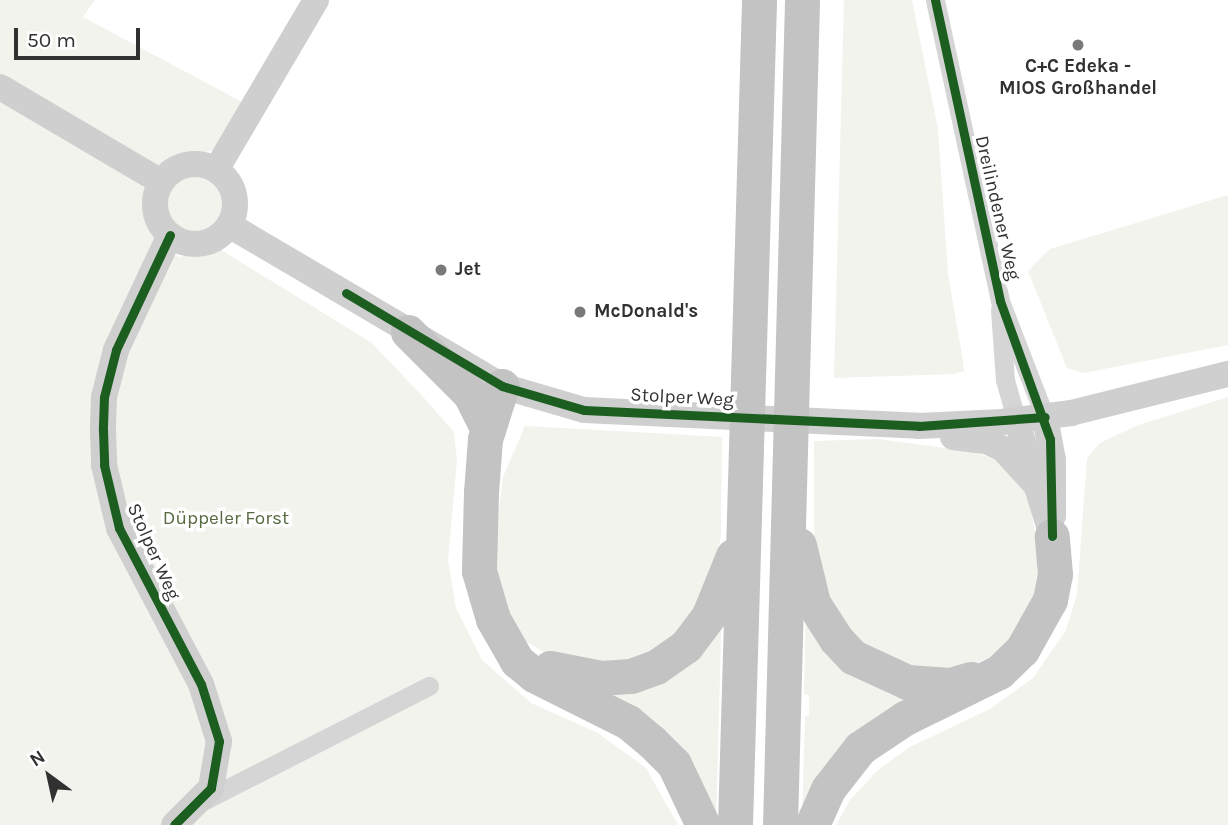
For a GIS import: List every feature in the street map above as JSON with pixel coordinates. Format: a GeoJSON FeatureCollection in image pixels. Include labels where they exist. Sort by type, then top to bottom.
{"type":"FeatureCollection","features":[{"type":"Feature","properties":{"kind":"highway"},"geometry":{"type":"LineString","coordinates":[[735,825],[759,0]]}},
{"type":"Feature","properties":{"kind":"highway"},"geometry":{"type":"LineString","coordinates":[[780,825],[802,0]]}},
{"type":"Feature","properties":{"kind":"highway"},"geometry":{"type":"LineString","coordinates":[[408,332],[470,394],[488,430]]}},
{"type":"Feature","properties":{"kind":"highway"},"geometry":{"type":"LineString","coordinates":[[513,391],[488,430],[479,571],[504,642],[534,675],[628,722],[652,742],[674,764],[703,825]]}},
{"type":"Feature","properties":{"kind":"highway"},"geometry":{"type":"LineString","coordinates":[[481,524],[513,391]]}},
{"type":"Feature","properties":{"kind":"highway"},"geometry":{"type":"LineString","coordinates":[[788,497],[813,603],[836,639],[853,657],[885,675],[908,682],[950,685],[999,673]]}},
{"type":"Feature","properties":{"kind":"highway"},"geometry":{"type":"LineString","coordinates":[[504,642],[569,675],[631,676],[656,667],[686,646],[709,615],[725,585],[745,507]]}},
{"type":"Feature","properties":{"kind":"highway"},"geometry":{"type":"LineString","coordinates":[[811,825],[828,789],[860,748],[905,718],[999,673],[1022,650],[1049,600],[1055,574],[1052,536]]}},
{"type":"Feature","properties":{"kind":"street"},"geometry":{"type":"LineString","coordinates":[[216,170],[316,0]]}},
{"type":"Feature","properties":{"kind":"street","name":"Dreilindener Weg"},"geometry":{"type":"LineString","coordinates":[[934,0],[1000,301],[1045,417]]}},
{"type":"Feature","properties":{"kind":"street"},"geometry":{"type":"LineString","coordinates":[[0,87],[161,182]]}},
{"type":"Feature","properties":{"kind":"street"},"geometry":{"type":"LineString","coordinates":[[192,164],[216,170],[234,195],[229,225],[208,242],[195,244],[170,235],[155,205],[161,182],[180,167],[192,164]]}},
{"type":"Feature","properties":{"kind":"street","name":"Stolper Weg"},"geometry":{"type":"LineString","coordinates":[[229,225],[513,391],[608,412],[919,426],[1017,422],[1228,374]]}},
{"type":"Feature","properties":{"kind":"street","name":"Stolper Weg"},"geometry":{"type":"LineString","coordinates":[[170,235],[116,350],[104,397],[104,465],[119,528],[214,716],[219,741],[217,768],[211,788],[199,804]]}},
{"type":"Feature","properties":{"kind":"street","name":"Dreilindener Weg"},"geometry":{"type":"LineString","coordinates":[[1000,301],[1002,354],[1017,422]]}},
{"type":"Feature","properties":{"kind":"street"},"geometry":{"type":"LineString","coordinates":[[1045,417],[1053,460],[1052,536]]}},
{"type":"Feature","properties":{"kind":"street"},"geometry":{"type":"LineString","coordinates":[[1017,422],[1052,536]]}},
{"type":"Feature","properties":{"kind":"street"},"geometry":{"type":"LineString","coordinates":[[919,426],[936,435],[986,441],[1003,449],[1035,484]]}},
{"type":"Feature","properties":{"kind":"street","name":"Stolper Weg"},"geometry":{"type":"LineString","coordinates":[[174,825],[199,804],[429,686]]}},
{"type":"Feature","properties":{"kind":"green space","name":"Düppeler Forst"},"geometry":{"type":"Polygon","coordinates":[[[0,0],[95,0],[83,17],[244,103],[213,150],[156,167],[138,181],[146,190],[157,247],[180,257],[218,248],[372,343],[424,398],[454,432],[457,460],[448,560],[456,608],[482,660],[531,703],[598,733],[646,768],[678,825],[0,825],[0,0]]]}},
{"type":"Feature","properties":{"kind":"green space"},"geometry":{"type":"Polygon","coordinates":[[[844,0],[912,0],[938,129],[948,274],[964,371],[955,374],[834,378],[844,0]]]}},
{"type":"Feature","properties":{"kind":"green space"},"geometry":{"type":"Polygon","coordinates":[[[196,171],[218,180],[227,202],[218,224],[196,233],[174,224],[165,202],[174,180],[196,171]]]}},
{"type":"Feature","properties":{"kind":"green space"},"geometry":{"type":"Polygon","coordinates":[[[1228,195],[1228,345],[1083,373],[1067,368],[1028,271],[1050,249],[1228,195]]]}},
{"type":"Feature","properties":{"kind":"green space"},"geometry":{"type":"Polygon","coordinates":[[[1228,397],[1228,825],[836,825],[850,800],[878,770],[910,747],[990,709],[1033,678],[1065,632],[1077,595],[1087,458],[1100,443],[1136,426],[1228,397]]]}},
{"type":"Feature","properties":{"kind":"green space"},"geometry":{"type":"Polygon","coordinates":[[[525,426],[722,437],[721,536],[710,590],[692,622],[644,660],[560,662],[524,640],[501,605],[492,565],[503,477],[525,426]]]}},
{"type":"Feature","properties":{"kind":"green space"},"geometry":{"type":"Polygon","coordinates":[[[877,439],[975,452],[1001,462],[1028,493],[1041,567],[1037,593],[1014,636],[992,656],[963,669],[902,669],[843,631],[814,566],[814,441],[877,439]]]}},
{"type":"Feature","properties":{"kind":"green space"},"geometry":{"type":"Polygon","coordinates":[[[722,600],[716,825],[567,681],[604,684],[722,600]]]}},
{"type":"Feature","properties":{"kind":"green space"},"geometry":{"type":"Polygon","coordinates":[[[806,609],[928,689],[802,821],[805,716],[809,715],[809,695],[804,694],[806,609]]]}},
{"type":"Feature","properties":{"kind":"cycle path"},"geometry":{"type":"LineString","coordinates":[[935,0],[1000,301],[1050,439],[1052,536]]}},
{"type":"Feature","properties":{"kind":"cycle path"},"geometry":{"type":"LineString","coordinates":[[170,235],[116,350],[104,397],[103,430],[104,465],[119,528],[201,684],[219,741],[211,788],[174,825]]}},
{"type":"Feature","properties":{"kind":"cycle path"},"geometry":{"type":"LineString","coordinates":[[346,293],[502,386],[584,410],[919,426],[1045,417]]}},
{"type":"Feature","properties":{"kind":"place","name":"C+C Edeka - MIOS Großhandel"},"geometry":{"type":"Point","coordinates":[1078,45]}},
{"type":"Feature","properties":{"kind":"place","name":"Jet"},"geometry":{"type":"Point","coordinates":[441,270]}},
{"type":"Feature","properties":{"kind":"place","name":"McDonald's"},"geometry":{"type":"Point","coordinates":[580,312]}}]}
